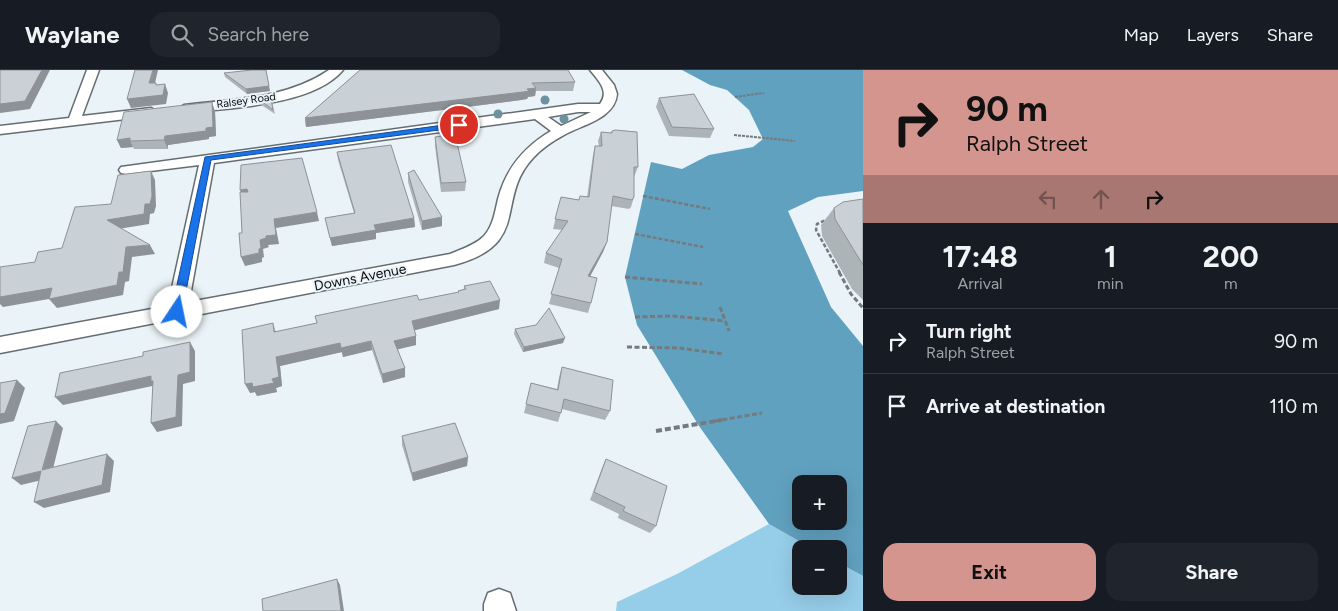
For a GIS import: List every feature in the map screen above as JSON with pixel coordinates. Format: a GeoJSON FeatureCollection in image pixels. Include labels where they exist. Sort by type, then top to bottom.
{"type":"FeatureCollection","features":[{"type":"Feature","properties":{"kind":"street"},"geometry":{"type":"LineString","coordinates":[[74,122],[94,70]]}},
{"type":"Feature","properties":{"kind":"street","name":"Ralsey Road"},"geometry":{"type":"LineString","coordinates":[[0,130],[242,102],[291,93],[314,85],[337,70]]}},
{"type":"Feature","properties":{"kind":"street"},"geometry":{"type":"LineString","coordinates":[[126,170],[578,108],[603,108],[609,103],[611,95],[604,78],[596,70]]}},
{"type":"Feature","properties":{"kind":"street","name":"Downs Avenue"},"geometry":{"type":"LineString","coordinates":[[0,345],[454,259],[472,254],[486,246],[495,235],[501,224],[507,188],[526,158],[541,144],[560,131],[581,122],[603,108]]}},
{"type":"Feature","properties":{"kind":"street"},"geometry":{"type":"LineString","coordinates":[[536,115],[560,131]]}},
{"type":"Feature","properties":{"kind":"street"},"geometry":{"type":"LineString","coordinates":[[177,312],[207,159]]}},
{"type":"Feature","properties":{"kind":"path"},"geometry":{"type":"LineString","coordinates":[[735,98],[764,93]]}},
{"type":"Feature","properties":{"kind":"path"},"geometry":{"type":"LineString","coordinates":[[734,135],[795,141]]}},
{"type":"Feature","properties":{"kind":"path"},"geometry":{"type":"LineString","coordinates":[[643,196],[710,209]]}},
{"type":"Feature","properties":{"kind":"path"},"geometry":{"type":"LineString","coordinates":[[835,217],[825,218],[817,224],[816,230],[852,294],[863,308]]}},
{"type":"Feature","properties":{"kind":"path"},"geometry":{"type":"LineString","coordinates":[[635,234],[703,247]]}},
{"type":"Feature","properties":{"kind":"path"},"geometry":{"type":"LineString","coordinates":[[625,277],[702,284]]}},
{"type":"Feature","properties":{"kind":"path"},"geometry":{"type":"LineString","coordinates":[[720,307],[729,331]]}},
{"type":"Feature","properties":{"kind":"path"},"geometry":{"type":"LineString","coordinates":[[635,318],[673,316],[725,321]]}},
{"type":"Feature","properties":{"kind":"path"},"geometry":{"type":"LineString","coordinates":[[626,346],[679,348],[724,354]]}},
{"type":"Feature","properties":{"kind":"path"},"geometry":{"type":"LineString","coordinates":[[656,431],[762,414]]}},
{"type":"Feature","properties":{"kind":"shaded area"},"geometry":{"type":"Polygon","coordinates":[[[682,70],[863,70],[863,191],[818,197],[788,211],[831,307],[863,346],[863,576],[847,567],[847,540],[797,540],[769,524],[699,426],[637,325],[625,277],[651,162],[682,169],[709,155],[753,147],[763,139],[749,110],[727,90],[710,85],[682,70]]]}},
{"type":"Feature","properties":{"kind":"shaded area"},"geometry":{"type":"Polygon","coordinates":[[[769,524],[797,540],[792,540],[792,595],[847,595],[847,567],[863,576],[863,611],[616,611],[617,602],[677,574],[769,524]]]}},
{"type":"Feature","properties":{"kind":"building"},"geometry":{"type":"Polygon","coordinates":[[[0,70],[42,70],[25,101],[0,104],[0,70]]]}},
{"type":"Feature","properties":{"kind":"building"},"geometry":{"type":"Polygon","coordinates":[[[135,70],[153,70],[149,83],[156,83],[156,85],[165,84],[163,95],[127,99],[135,70]]]}},
{"type":"Feature","properties":{"kind":"building"},"geometry":{"type":"Polygon","coordinates":[[[266,70],[269,86],[246,89],[224,73],[266,70]]]}},
{"type":"Feature","properties":{"kind":"building"},"geometry":{"type":"Polygon","coordinates":[[[360,70],[568,70],[575,82],[532,83],[536,88],[527,89],[529,91],[523,92],[305,118],[360,70]]]}},
{"type":"Feature","properties":{"kind":"building"},"geometry":{"type":"Polygon","coordinates":[[[694,94],[714,129],[672,127],[659,98],[694,94]]]}},
{"type":"Feature","properties":{"kind":"building"},"geometry":{"type":"Polygon","coordinates":[[[271,98],[273,110],[259,99],[271,98]]]}},
{"type":"Feature","properties":{"kind":"building"},"geometry":{"type":"Polygon","coordinates":[[[212,102],[213,127],[206,128],[206,131],[165,136],[164,140],[130,141],[130,138],[117,140],[124,112],[212,102]]]}},
{"type":"Feature","properties":{"kind":"building"},"geometry":{"type":"Polygon","coordinates":[[[615,130],[637,132],[638,167],[634,167],[634,197],[632,200],[613,196],[607,242],[588,276],[597,278],[591,303],[551,294],[562,259],[546,253],[568,221],[555,219],[561,197],[579,200],[580,196],[589,197],[595,146],[602,146],[601,132],[612,133],[615,130]]]}},
{"type":"Feature","properties":{"kind":"building"},"geometry":{"type":"Polygon","coordinates":[[[455,134],[466,182],[441,183],[435,137],[455,134]]]}},
{"type":"Feature","properties":{"kind":"building"},"geometry":{"type":"Polygon","coordinates":[[[391,145],[414,218],[374,225],[376,230],[330,238],[325,218],[355,213],[337,152],[391,145]]]}},
{"type":"Feature","properties":{"kind":"building"},"geometry":{"type":"Polygon","coordinates":[[[302,158],[317,212],[274,219],[276,235],[266,236],[266,238],[260,240],[261,248],[259,253],[241,257],[239,233],[242,233],[240,192],[248,192],[247,189],[240,190],[241,165],[302,158]]]}},
{"type":"Feature","properties":{"kind":"building"},"geometry":{"type":"Polygon","coordinates":[[[414,170],[442,217],[422,221],[408,173],[414,170]]]}},
{"type":"Feature","properties":{"kind":"building"},"geometry":{"type":"Polygon","coordinates":[[[151,171],[152,196],[150,204],[145,204],[144,214],[107,220],[150,245],[126,247],[123,272],[119,272],[117,285],[49,299],[52,288],[0,297],[0,267],[35,262],[38,252],[62,248],[75,207],[111,204],[118,175],[151,171]]]}},
{"type":"Feature","properties":{"kind":"building"},"geometry":{"type":"Polygon","coordinates":[[[863,199],[863,265],[835,219],[834,208],[843,202],[863,199]]]}},
{"type":"Feature","properties":{"kind":"building"},"geometry":{"type":"Polygon","coordinates":[[[490,281],[500,300],[412,321],[416,336],[394,341],[405,368],[382,374],[371,341],[341,348],[340,343],[276,357],[279,377],[272,379],[274,383],[253,387],[252,383],[245,384],[242,330],[273,323],[274,332],[317,323],[315,316],[417,295],[419,300],[459,292],[466,289],[464,286],[490,281]]]}},
{"type":"Feature","properties":{"kind":"building"},"geometry":{"type":"Polygon","coordinates":[[[549,308],[565,338],[524,347],[515,329],[536,325],[549,308]]]}},
{"type":"Feature","properties":{"kind":"building"},"geometry":{"type":"Polygon","coordinates":[[[190,342],[190,372],[178,375],[176,417],[151,423],[153,381],[151,381],[151,376],[55,397],[60,373],[143,356],[143,352],[190,342]]]}},
{"type":"Feature","properties":{"kind":"building"},"geometry":{"type":"Polygon","coordinates":[[[562,367],[613,380],[610,411],[564,399],[561,413],[526,404],[531,383],[558,390],[562,367]]]}},
{"type":"Feature","properties":{"kind":"building"},"geometry":{"type":"Polygon","coordinates":[[[17,380],[5,413],[0,414],[0,383],[17,380]]]}},
{"type":"Feature","properties":{"kind":"building"},"geometry":{"type":"Polygon","coordinates":[[[56,421],[42,470],[107,454],[102,485],[34,502],[41,471],[12,478],[28,426],[56,421]]]}},
{"type":"Feature","properties":{"kind":"building"},"geometry":{"type":"Polygon","coordinates":[[[455,423],[468,457],[412,473],[402,436],[455,423]]]}},
{"type":"Feature","properties":{"kind":"building"},"geometry":{"type":"Polygon","coordinates":[[[606,459],[667,486],[656,526],[623,511],[625,507],[594,492],[606,459]]]}},
{"type":"Feature","properties":{"kind":"building"},"geometry":{"type":"Polygon","coordinates":[[[337,579],[341,611],[263,611],[262,599],[337,579]]]}},
{"type":"Feature","properties":{"kind":"route"},"geometry":{"type":"LineString","coordinates":[[177,312],[207,159],[459,125]]}}]}
